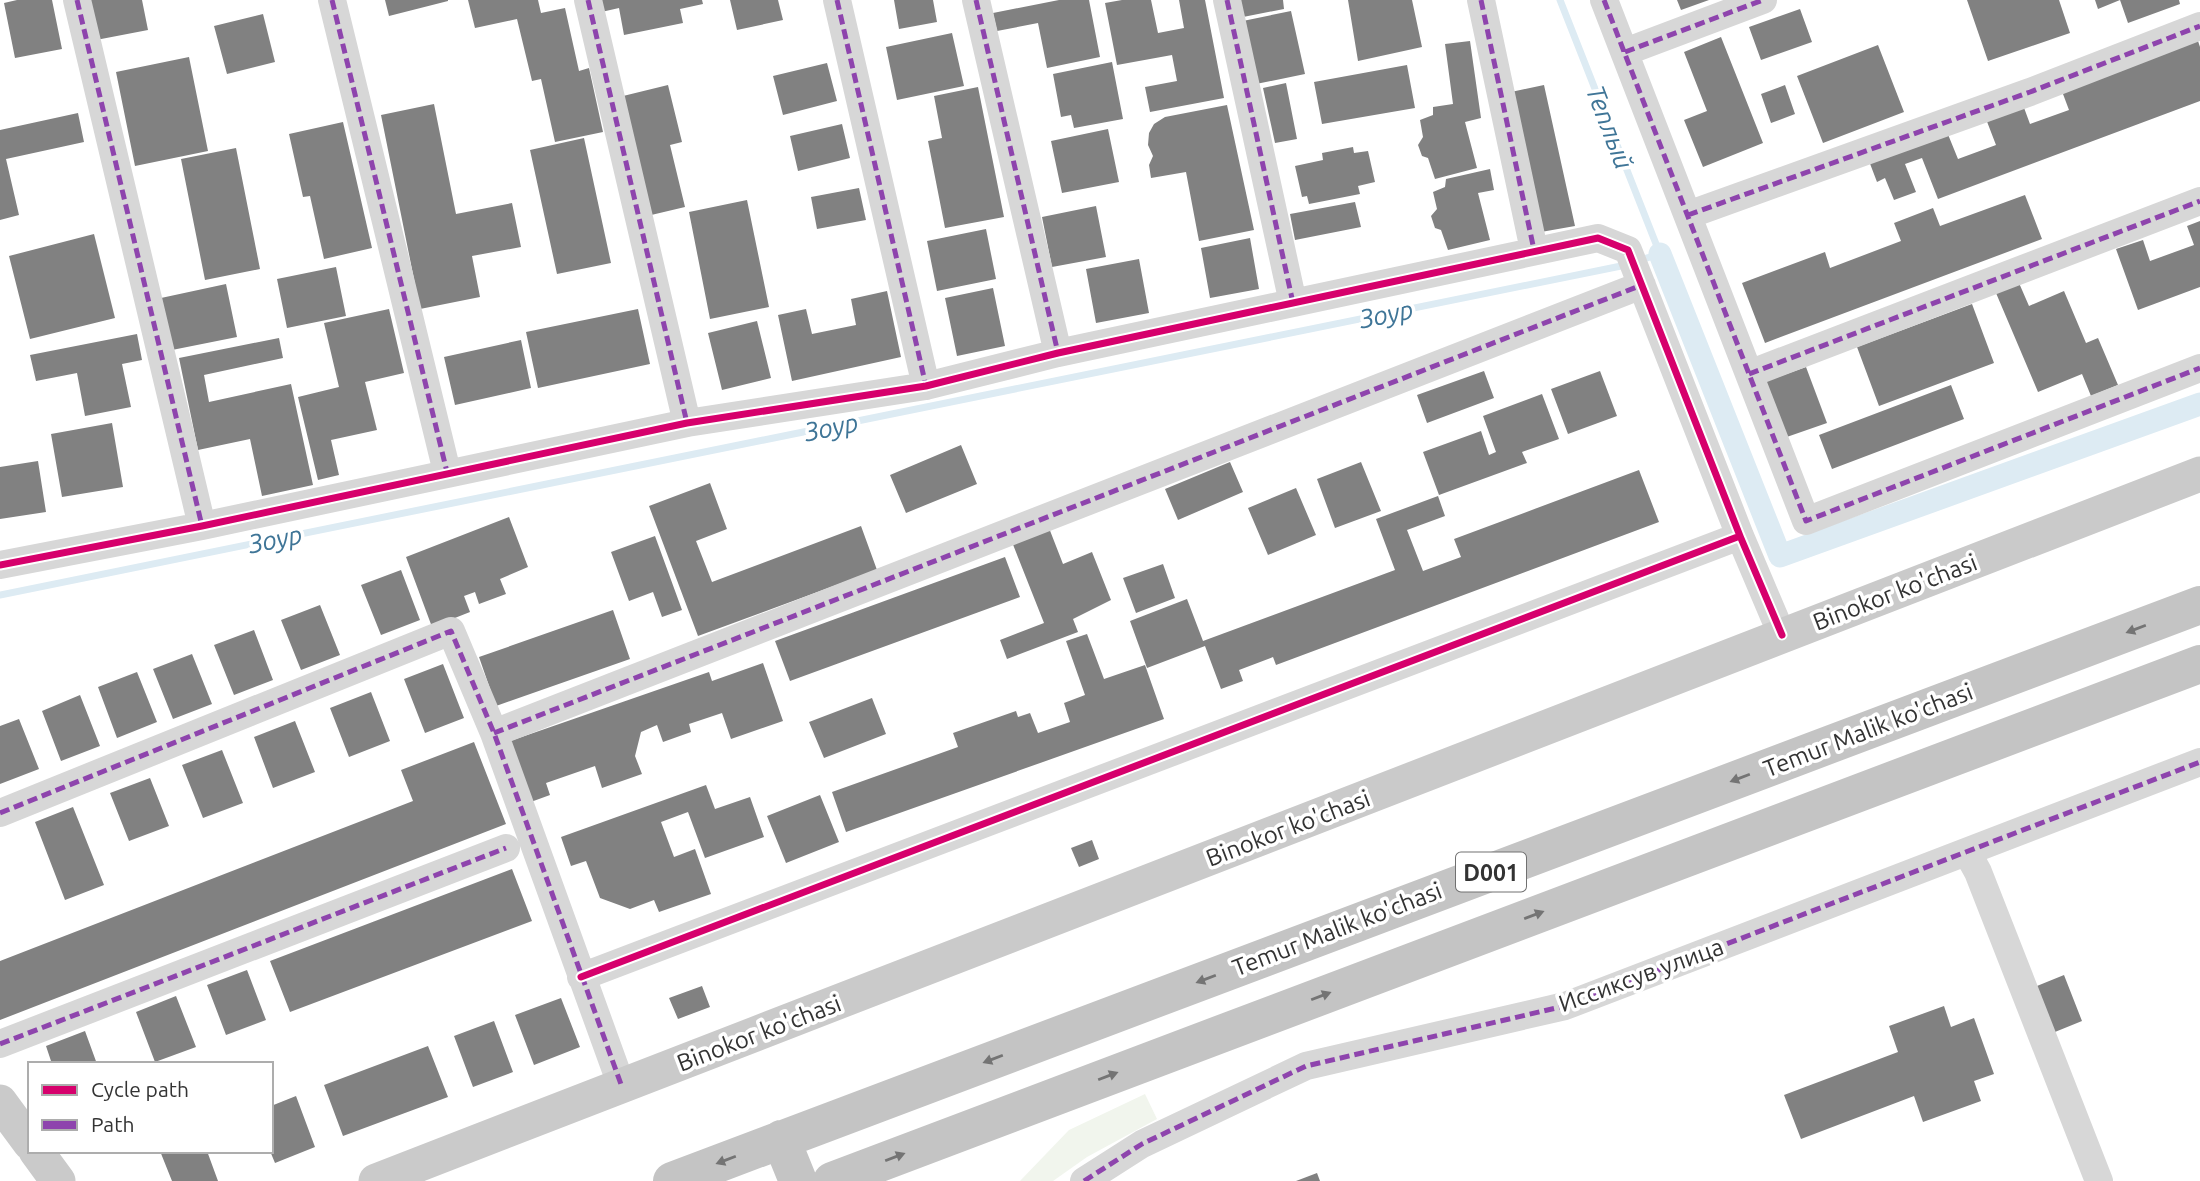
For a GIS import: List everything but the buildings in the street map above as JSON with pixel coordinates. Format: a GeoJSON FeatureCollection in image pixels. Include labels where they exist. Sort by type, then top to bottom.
{"type":"FeatureCollection","features":[{"type":"Feature","properties":{"kind":"highway","name":"Temur Malik ko'chasi"},"geometry":{"type":"LineString","coordinates":[[672,1181],[2200,605]]}},
{"type":"Feature","properties":{"kind":"highway","name":"D001"},"geometry":{"type":"LineString","coordinates":[[832,1181],[2200,663]]}},
{"type":"Feature","properties":{"kind":"highway"},"geometry":{"type":"LineString","coordinates":[[781,1139],[798,1181]]}},
{"type":"Feature","properties":{"kind":"main road","name":"Binokor ko'chasi"},"geometry":{"type":"LineString","coordinates":[[376,1181],[2200,474]]}},
{"type":"Feature","properties":{"kind":"main road"},"geometry":{"type":"LineString","coordinates":[[0,1102],[28,1140]]}},
{"type":"Feature","properties":{"kind":"main road"},"geometry":{"type":"LineString","coordinates":[[37,1153],[58,1181]]}},
{"type":"Feature","properties":{"kind":"street"},"geometry":{"type":"LineString","coordinates":[[78,0],[202,526]]}},
{"type":"Feature","properties":{"kind":"street"},"geometry":{"type":"LineString","coordinates":[[332,0],[447,472]]}},
{"type":"Feature","properties":{"kind":"street"},"geometry":{"type":"LineString","coordinates":[[588,0],[687,423]]}},
{"type":"Feature","properties":{"kind":"street"},"geometry":{"type":"LineString","coordinates":[[837,0],[926,386]]}},
{"type":"Feature","properties":{"kind":"street"},"geometry":{"type":"LineString","coordinates":[[976,0],[1058,353]]}},
{"type":"Feature","properties":{"kind":"street"},"geometry":{"type":"LineString","coordinates":[[1227,0],[1293,303]]}},
{"type":"Feature","properties":{"kind":"street"},"geometry":{"type":"LineString","coordinates":[[1481,0],[1534,250]]}},
{"type":"Feature","properties":{"kind":"street"},"geometry":{"type":"LineString","coordinates":[[1604,0],[1806,521],[2200,368]]}},
{"type":"Feature","properties":{"kind":"street"},"geometry":{"type":"LineString","coordinates":[[1625,52],[1763,0]]}},
{"type":"Feature","properties":{"kind":"street"},"geometry":{"type":"LineString","coordinates":[[1688,215],[2030,92],[2200,26]]}},
{"type":"Feature","properties":{"kind":"street"},"geometry":{"type":"LineString","coordinates":[[1749,374],[2200,201]]}},
{"type":"Feature","properties":{"kind":"street"},"geometry":{"type":"LineString","coordinates":[[0,565],[202,526],[687,423],[926,386],[1058,353],[1598,238],[1628,250],[1740,536],[1782,635]]}},
{"type":"Feature","properties":{"kind":"street"},"geometry":{"type":"LineString","coordinates":[[494,733],[1642,285]]}},
{"type":"Feature","properties":{"kind":"street"},"geometry":{"type":"LineString","coordinates":[[581,977],[1740,536]]}},
{"type":"Feature","properties":{"kind":"street"},"geometry":{"type":"LineString","coordinates":[[0,813],[452,631],[494,733],[622,1087]]}},
{"type":"Feature","properties":{"kind":"street","name":"Иссиксув улица"},"geometry":{"type":"LineString","coordinates":[[1084,1181],[1143,1144],[1306,1066],[1565,1006],[2200,762]]}},
{"type":"Feature","properties":{"kind":"street"},"geometry":{"type":"LineString","coordinates":[[0,1044],[506,848]]}},
{"type":"Feature","properties":{"kind":"street"},"geometry":{"type":"LineString","coordinates":[[1967,852],[1978,872],[2099,1181]]}},
{"type":"Feature","properties":{"kind":"shaded area"},"geometry":{"type":"Polygon","coordinates":[[[1145,1094],[1157,1119],[1087,1157],[1053,1181],[1020,1181],[1069,1130],[1145,1094]]]}},
{"type":"Feature","properties":{"kind":"waterway","name":"Теплый"},"geometry":{"type":"LineString","coordinates":[[1560,0],[1660,254],[1637,261]]}},
{"type":"Feature","properties":{"kind":"waterway"},"geometry":{"type":"LineString","coordinates":[[1660,254],[1780,556],[2200,404]]}},
{"type":"Feature","properties":{"kind":"waterway","name":"Зоур"},"geometry":{"type":"LineString","coordinates":[[0,595],[1626,265]]}},
{"type":"Feature","properties":{"kind":"marked path"},"geometry":{"type":"LineString","coordinates":[[77,0],[202,526]]}},
{"type":"Feature","properties":{"kind":"marked path"},"geometry":{"type":"LineString","coordinates":[[332,0],[447,472]]}},
{"type":"Feature","properties":{"kind":"marked path"},"geometry":{"type":"LineString","coordinates":[[588,0],[687,423]]}},
{"type":"Feature","properties":{"kind":"marked path"},"geometry":{"type":"LineString","coordinates":[[837,0],[926,386]]}},
{"type":"Feature","properties":{"kind":"marked path"},"geometry":{"type":"LineString","coordinates":[[976,0],[1058,353]]}},
{"type":"Feature","properties":{"kind":"marked path"},"geometry":{"type":"LineString","coordinates":[[1227,0],[1293,303]]}},
{"type":"Feature","properties":{"kind":"marked path"},"geometry":{"type":"LineString","coordinates":[[1481,0],[1534,250]]}},
{"type":"Feature","properties":{"kind":"marked path"},"geometry":{"type":"LineString","coordinates":[[1604,0],[1806,521],[2200,368]]}},
{"type":"Feature","properties":{"kind":"marked path"},"geometry":{"type":"LineString","coordinates":[[1625,52],[1763,0]]}},
{"type":"Feature","properties":{"kind":"marked path"},"geometry":{"type":"LineString","coordinates":[[1688,215],[2030,92],[2200,26]]}},
{"type":"Feature","properties":{"kind":"marked path"},"geometry":{"type":"LineString","coordinates":[[1749,374],[2200,201]]}},
{"type":"Feature","properties":{"kind":"marked path"},"geometry":{"type":"LineString","coordinates":[[494,733],[1642,285]]}},
{"type":"Feature","properties":{"kind":"marked path"},"geometry":{"type":"LineString","coordinates":[[0,813],[451,631],[494,733],[622,1087]]}},
{"type":"Feature","properties":{"kind":"marked path"},"geometry":{"type":"LineString","coordinates":[[1084,1181],[1142,1144],[1306,1066],[1565,1006],[2200,762]]}},
{"type":"Feature","properties":{"kind":"marked path"},"geometry":{"type":"LineString","coordinates":[[0,1044],[506,848]]}},
{"type":"Feature","properties":{"kind":"cycle path"},"geometry":{"type":"LineString","coordinates":[[0,565],[202,526],[687,423],[926,386],[1058,353],[1598,238],[1628,250],[1740,536],[1782,635]]}},
{"type":"Feature","properties":{"kind":"cycle path"},"geometry":{"type":"LineString","coordinates":[[581,977],[1740,536]]}}]}
